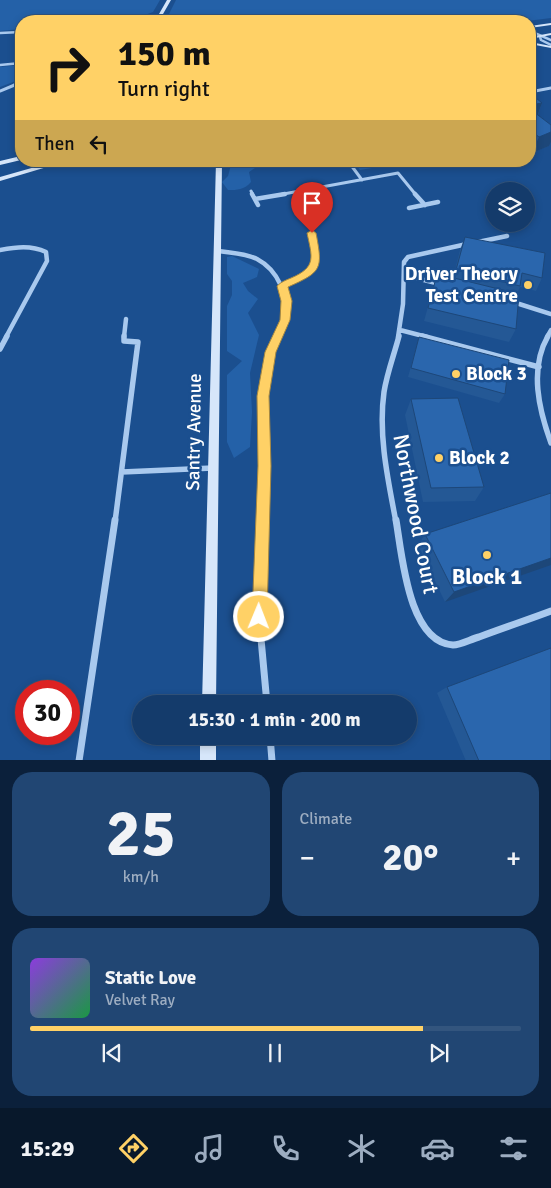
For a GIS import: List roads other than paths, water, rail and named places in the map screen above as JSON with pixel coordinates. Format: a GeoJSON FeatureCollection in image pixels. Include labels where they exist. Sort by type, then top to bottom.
{"type":"FeatureCollection","features":[{"type":"Feature","properties":{"kind":"main road"},"geometry":{"type":"LineString","coordinates":[[160,15],[169,0]]}},
{"type":"Feature","properties":{"kind":"main road"},"geometry":{"type":"LineString","coordinates":[[536,28],[551,24]]}},
{"type":"Feature","properties":{"kind":"main road"},"geometry":{"type":"LineString","coordinates":[[536,37],[551,34]]}},
{"type":"Feature","properties":{"kind":"main road"},"geometry":{"type":"LineString","coordinates":[[536,43],[551,46]]}},
{"type":"Feature","properties":{"kind":"main road"},"geometry":{"type":"LineString","coordinates":[[0,163],[15,159]]}},
{"type":"Feature","properties":{"kind":"main road"},"geometry":{"type":"LineString","coordinates":[[0,179],[43,167]]}},
{"type":"Feature","properties":{"kind":"main road","name":"Santry Avenue"},"geometry":{"type":"LineString","coordinates":[[209,695],[219,167]]}},
{"type":"Feature","properties":{"kind":"main road"},"geometry":{"type":"LineString","coordinates":[[208,745],[208,760]]}},
{"type":"Feature","properties":{"kind":"street"},"geometry":{"type":"LineString","coordinates":[[0,34],[15,33]]}},
{"type":"Feature","properties":{"kind":"street"},"geometry":{"type":"LineString","coordinates":[[536,33],[551,40]]}},
{"type":"Feature","properties":{"kind":"street"},"geometry":{"type":"LineString","coordinates":[[540,36],[540,40],[551,46]]}},
{"type":"Feature","properties":{"kind":"street"},"geometry":{"type":"LineString","coordinates":[[0,65],[15,64]]}},
{"type":"Feature","properties":{"kind":"street"},"geometry":{"type":"LineString","coordinates":[[0,91],[15,85]]}},
{"type":"Feature","properties":{"kind":"street"},"geometry":{"type":"LineString","coordinates":[[536,91],[551,88]]}},
{"type":"Feature","properties":{"kind":"street"},"geometry":{"type":"LineString","coordinates":[[352,167],[362,180]]}},
{"type":"Feature","properties":{"kind":"street"},"geometry":{"type":"LineString","coordinates":[[255,199],[398,173],[425,205]]}},
{"type":"Feature","properties":{"kind":"street"},"geometry":{"type":"LineString","coordinates":[[251,191],[258,205]]}},
{"type":"Feature","properties":{"kind":"street"},"geometry":{"type":"LineString","coordinates":[[409,208],[438,202]]}},
{"type":"Feature","properties":{"kind":"street"},"geometry":{"type":"LineString","coordinates":[[282,286],[308,274],[314,266],[316,258],[312,233]]}},
{"type":"Feature","properties":{"kind":"street","name":"Northwood Court"},"geometry":{"type":"LineString","coordinates":[[507,236],[408,257],[404,262],[405,296],[400,330],[384,397],[382,427],[386,470],[411,596],[419,617],[429,633],[442,642],[455,645],[551,611]]}},
{"type":"Feature","properties":{"kind":"street"},"geometry":{"type":"LineString","coordinates":[[0,250],[22,246],[37,247],[46,252],[47,261],[0,349]]}},
{"type":"Feature","properties":{"kind":"street"},"geometry":{"type":"LineString","coordinates":[[218,251],[242,254],[257,259],[271,270],[282,286],[286,301],[285,320],[271,352],[263,396],[264,466],[259,617],[266,695]]}},
{"type":"Feature","properties":{"kind":"street"},"geometry":{"type":"LineString","coordinates":[[404,275],[448,287]]}},
{"type":"Feature","properties":{"kind":"street"},"geometry":{"type":"LineString","coordinates":[[511,302],[551,314]]}},
{"type":"Feature","properties":{"kind":"street"},"geometry":{"type":"LineString","coordinates":[[79,760],[122,472],[138,342],[124,341],[126,319]]}},
{"type":"Feature","properties":{"kind":"street"},"geometry":{"type":"LineString","coordinates":[[400,330],[539,368]]}},
{"type":"Feature","properties":{"kind":"street"},"geometry":{"type":"LineString","coordinates":[[551,330],[542,348],[538,390],[546,430],[551,443]]}},
{"type":"Feature","properties":{"kind":"street"},"geometry":{"type":"LineString","coordinates":[[122,472],[213,468]]}},
{"type":"Feature","properties":{"kind":"street"},"geometry":{"type":"LineString","coordinates":[[271,745],[272,760]]}},
{"type":"Feature","properties":{"kind":"place","name":"Driver Theory Test Centre"},"geometry":{"type":"Point","coordinates":[528,285]}},
{"type":"Feature","properties":{"kind":"place","name":"Block 3"},"geometry":{"type":"Point","coordinates":[456,374]}},
{"type":"Feature","properties":{"kind":"place","name":"Block 2"},"geometry":{"type":"Point","coordinates":[439,458]}},
{"type":"Feature","properties":{"kind":"place","name":"Block 1"},"geometry":{"type":"Point","coordinates":[487,555]}}]}
